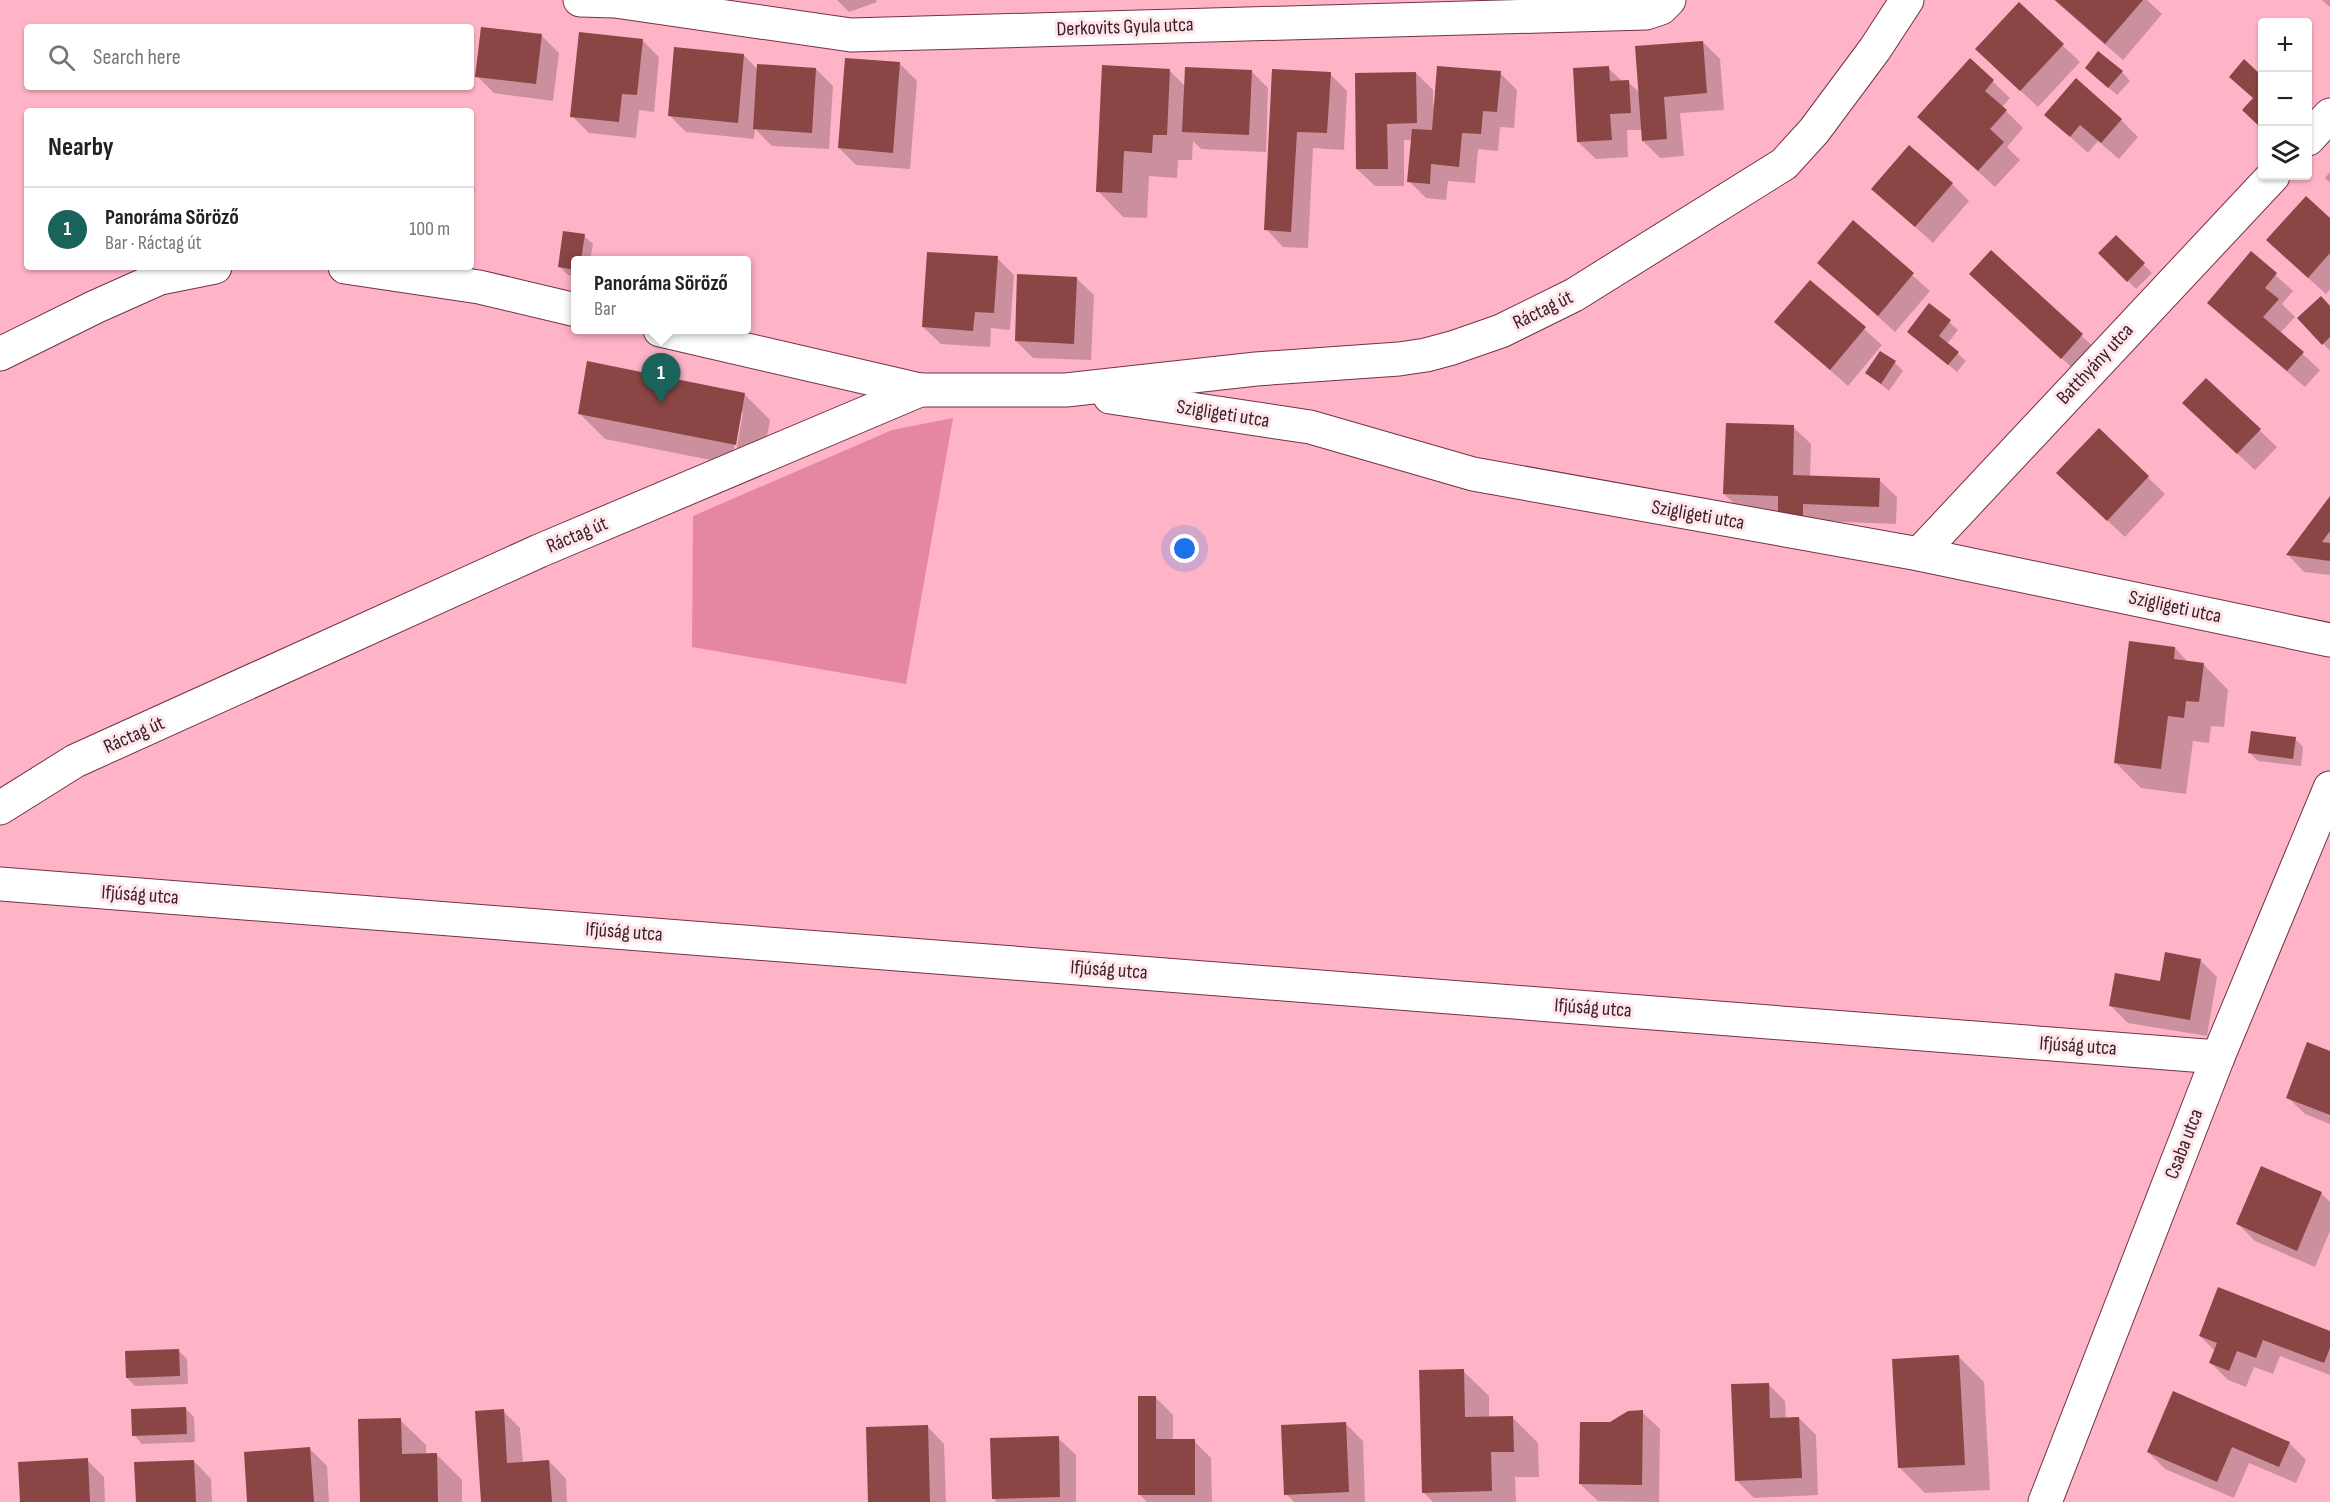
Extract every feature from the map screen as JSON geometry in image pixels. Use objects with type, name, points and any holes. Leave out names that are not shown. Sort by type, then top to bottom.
[{"type":"street","name":"Derkovits Gyula utca","points":[[580,0],[615,1],[851,35],[1646,13],[1661,8],[1669,0]]},
{"type":"street","name":"Ráctag út","points":[[1066,390],[1256,369],[1426,355],[1501,330],[1574,295],[1784,164],[1814,130],[1875,49],[1907,0]]},
{"type":"street","points":[[2312,134],[2330,115]]},
{"type":"street","name":"Batthyány utca","points":[[1919,555],[2269,180]]},
{"type":"street","points":[[0,354],[160,278],[200,270]]},
{"type":"street","points":[[365,270],[479,287],[571,309]]},
{"type":"street","points":[[677,334],[920,390],[1066,390]]},
{"type":"street","name":"Ráctag út","points":[[0,808],[75,761],[528,555],[920,390]]},
{"type":"street","name":"Szigligeti utca","points":[[1066,390],[1310,427],[1473,474],[1919,555],[2330,640]]},
{"type":"street","name":"Csaba utca","points":[[2045,1502],[2218,1057],[2330,788]]},
{"type":"street","name":"Ifjúság utca","points":[[0,884],[2218,1057]]},
{"type":"shaded area","points":[[953,418],[906,684],[692,647],[693,516],[892,430]]},
{"type":"building","points":[[2055,0],[2143,0],[2105,44]]},
{"type":"building","points":[[2019,2],[2064,44],[2020,91],[1975,49]]},
{"type":"building","points":[[481,27],[542,34],[536,84],[475,77]]},
{"type":"building","points":[[579,32],[643,39],[637,95],[622,94],[619,122],[570,117]]},
{"type":"building","points":[[1703,41],[1707,93],[1664,97],[1667,139],[1642,141],[1635,46]]},
{"type":"building","points":[[674,47],[744,54],[738,123],[668,116]]},
{"type":"building","points":[[2098,51],[2123,71],[2108,88],[2085,68]]},
{"type":"building","points":[[845,58],[900,62],[893,153],[838,148]]},
{"type":"building","points":[[1970,58],[1994,80],[1985,91],[2007,110],[1990,129],[2004,142],[1978,171],[1917,117]]},
{"type":"building","points":[[2244,59],[2258,72],[2258,125],[2242,110],[2253,98],[2229,77]]},
{"type":"building","points":[[757,64],[816,68],[812,133],[753,129]]},
{"type":"building","points":[[1102,65],[1170,69],[1167,135],[1153,135],[1152,153],[1124,151],[1122,193],[1096,192]]},
{"type":"building","points":[[1437,66],[1501,71],[1497,112],[1483,111],[1481,134],[1462,133],[1459,167],[1431,164],[1430,184],[1407,182],[1412,129],[1432,130]]},
{"type":"building","points":[[1609,66],[1610,81],[1629,80],[1631,113],[1610,114],[1612,140],[1577,142],[1573,68]]},
{"type":"building","points":[[1185,67],[1252,70],[1249,135],[1182,132]]},
{"type":"building","points":[[1272,69],[1331,72],[1327,133],[1297,132],[1291,232],[1264,230]]},
{"type":"building","points":[[1416,72],[1417,123],[1387,124],[1388,169],[1356,169],[1355,73]]},
{"type":"building","points":[[2076,78],[2122,119],[2101,143],[2080,125],[2070,137],[2044,115]]},
{"type":"building","points":[[1909,145],[1953,183],[1915,227],[1871,189]]},
{"type":"building","points":[[2306,196],[2330,218],[2330,253],[2308,278],[2266,240]]},
{"type":"building","points":[[1853,220],[1914,273],[1878,316],[1817,263]]},
{"type":"building","points":[[563,231],[585,234],[582,256],[571,256],[571,269],[558,267]]},
{"type":"building","points":[[2116,235],[2145,263],[2127,282],[2098,253]]},
{"type":"building","points":[[1991,250],[2083,334],[2061,359],[1969,274]]},
{"type":"building","points":[[2251,251],[2277,273],[2265,288],[2279,299],[2263,317],[2304,352],[2287,371],[2207,303]]},
{"type":"building","points":[[927,252],[998,256],[994,313],[975,312],[973,331],[922,327]]},
{"type":"building","points":[[1017,274],[1077,277],[1074,344],[1015,341]]},
{"type":"building","points":[[1810,280],[1866,327],[1830,370],[1774,322]]},
{"type":"building","points":[[2321,296],[2330,306],[2330,337],[2322,345],[2297,318]]},
{"type":"building","points":[[1929,303],[1951,320],[1939,336],[1959,352],[1948,365],[1907,332]]},
{"type":"building","points":[[1880,351],[1896,361],[1881,384],[1865,373]]},
{"type":"building","points":[[587,361],[745,393],[736,445],[578,414]]},
{"type":"building","points":[[2206,378],[2261,429],[2237,454],[2182,403]]},
{"type":"building","points":[[1726,423],[1794,425],[1793,475],[1880,478],[1879,507],[1803,504],[1803,520],[1778,519],[1778,496],[1723,494]]},
{"type":"building","points":[[2099,428],[2149,476],[2107,521],[2056,473]]},
{"type":"building","points":[[2330,496],[2330,531],[2322,542],[2330,543],[2330,561],[2286,555]]},
{"type":"building","points":[[2129,641],[2175,647],[2174,659],[2204,663],[2199,702],[2186,701],[2184,718],[2168,716],[2161,769],[2114,763]]},
{"type":"building","points":[[2251,731],[2296,737],[2293,759],[2248,753]]},
{"type":"building","points":[[2165,952],[2201,959],[2190,1020],[2109,1006],[2115,973],[2160,981]]},
{"type":"building","points":[[2307,1042],[2330,1051],[2330,1115],[2286,1098]]},
{"type":"building","points":[[2261,1166],[2322,1192],[2297,1251],[2236,1224]]},
{"type":"building","points":[[2218,1287],[2330,1331],[2330,1348],[2324,1363],[2263,1340],[2256,1358],[2237,1351],[2229,1371],[2209,1363],[2217,1343],[2199,1336]]},
{"type":"building","points":[[179,1349],[180,1376],[126,1378],[125,1351]]},
{"type":"building","points":[[1959,1355],[1965,1465],[1898,1468],[1892,1359]]},
{"type":"building","points":[[1464,1369],[1465,1417],[1513,1416],[1514,1452],[1491,1452],[1492,1491],[1422,1493],[1419,1370]]},
{"type":"building","points":[[1769,1383],[1770,1418],[1799,1417],[1802,1478],[1735,1481],[1731,1384]]},
{"type":"building","points":[[2173,1391],[2290,1442],[2279,1467],[2232,1447],[2217,1482],[2147,1452]]},
{"type":"building","points":[[1138,1396],[1156,1396],[1156,1439],[1195,1439],[1195,1495],[1138,1495]]},
{"type":"building","points":[[186,1407],[187,1434],[132,1436],[131,1409]]},
{"type":"building","points":[[504,1409],[507,1463],[549,1460],[552,1502],[481,1502],[475,1411]]},
{"type":"building","points":[[1643,1410],[1642,1485],[1579,1484],[1580,1422],[1610,1422],[1628,1411]]},
{"type":"building","points":[[401,1418],[402,1454],[437,1453],[438,1502],[360,1502],[358,1419]]},
{"type":"building","points":[[1346,1422],[1349,1492],[1284,1495],[1281,1425]]},
{"type":"building","points":[[928,1425],[930,1502],[868,1502],[866,1427]]},
{"type":"building","points":[[1059,1436],[1060,1497],[992,1499],[990,1438]]},
{"type":"building","points":[[310,1447],[314,1502],[247,1502],[244,1452]]},
{"type":"building","points":[[88,1458],[90,1502],[20,1502],[18,1462]]},
{"type":"building","points":[[194,1460],[196,1502],[136,1502],[134,1462]]},
{"type":"place","name":"Panoráma Söröző","points":[[661,403]]}]
